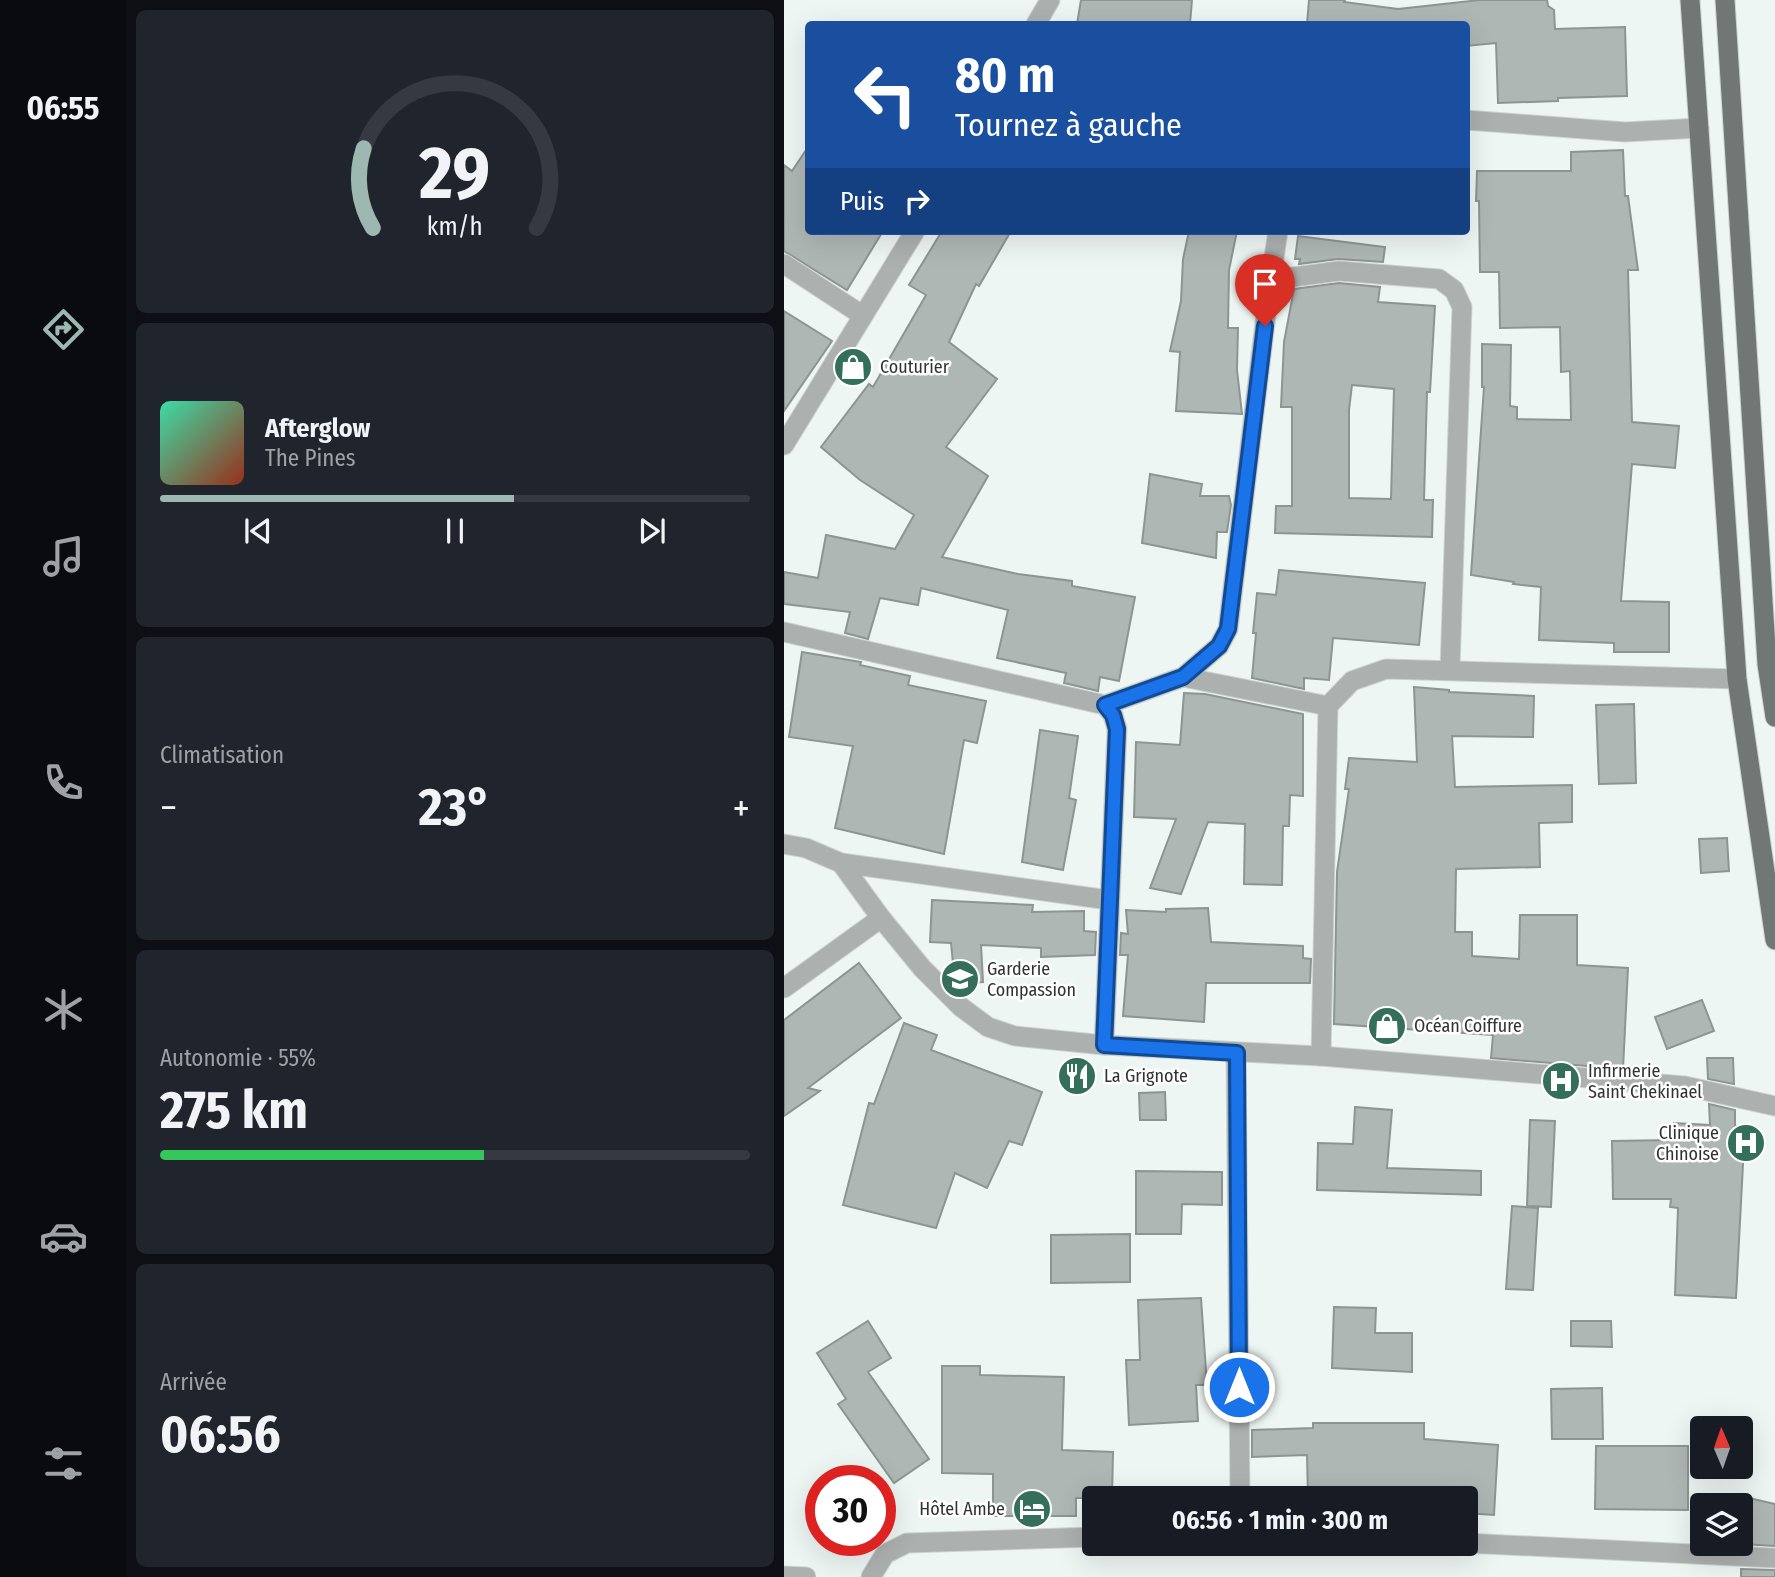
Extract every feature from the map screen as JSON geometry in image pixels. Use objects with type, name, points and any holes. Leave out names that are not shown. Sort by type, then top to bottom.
[{"type":"main road","points":[[1690,0],[1737,678],[1775,940]]},
{"type":"main road","points":[[1725,0],[1768,664],[1775,717]]},
{"type":"street","points":[[1038,21],[1050,0]]},
{"type":"street","points":[[1470,120],[1625,132],[1699,128]]},
{"type":"street","points":[[784,445],[912,235]]},
{"type":"street","points":[[784,632],[1105,705],[1183,677],[1219,646],[1228,629],[1277,235]]},
{"type":"street","points":[[784,264],[862,315]]},
{"type":"street","points":[[1268,298],[1286,278],[1339,271],[1439,279],[1454,290],[1462,307],[1450,669]]},
{"type":"street","points":[[1321,1056],[1328,706],[1352,681],[1386,669],[1737,678]]},
{"type":"street","points":[[1183,677],[1328,706]]},
{"type":"street","points":[[1104,1045],[1117,729],[1113,715],[1105,705]]},
{"type":"street","points":[[784,844],[806,848],[841,863],[1110,900]]},
{"type":"street","points":[[841,863],[922,968],[961,1007],[988,1027],[1015,1036],[1104,1045],[1321,1056],[1685,1086],[1775,1106]]},
{"type":"street","points":[[784,988],[881,918]]},
{"type":"street","points":[[1237,1053],[1240,1486]]},
{"type":"street","points":[[871,1577],[885,1554],[907,1543],[1082,1537]]},
{"type":"street","points":[[1478,1544],[1775,1558]]},
{"type":"street","points":[[784,1576],[806,1577]]},
{"type":"building","points":[[1081,0],[1192,0],[1190,21],[1078,21]]},
{"type":"building","points":[[1309,0],[1345,0],[1344,2],[1398,9],[1480,0],[1547,0],[1548,6],[1554,10],[1555,29],[1625,27],[1627,96],[1498,103],[1496,43],[1470,46],[1470,21],[1307,21]]},
{"type":"building","points":[[1623,150],[1625,196],[1628,196],[1638,270],[1628,270],[1632,422],[1679,426],[1675,468],[1632,464],[1621,601],[1669,602],[1669,652],[1614,652],[1614,643],[1539,640],[1541,587],[1471,575],[1484,387],[1482,344],[1511,345],[1510,406],[1517,407],[1517,419],[1571,420],[1570,371],[1561,372],[1560,327],[1500,328],[1499,272],[1480,272],[1477,171],[1571,171],[1571,152]]},
{"type":"building","points":[[805,152],[805,235],[881,235],[847,290],[784,251],[784,165],[792,171]]},
{"type":"building","points":[[940,235],[1009,235],[979,286],[976,284],[949,342],[997,379],[946,447],[988,476],[942,557],[1018,574],[1072,581],[1072,586],[1135,597],[1119,681],[1100,677],[1098,691],[1064,683],[1066,673],[997,658],[1008,610],[921,588],[918,605],[880,598],[868,639],[845,633],[850,612],[784,604],[784,572],[818,578],[826,535],[895,549],[914,515],[860,480],[821,447],[869,384],[873,387],[926,295],[909,285]]},
{"type":"building","points":[[1188,235],[1236,235],[1229,270],[1228,328],[1238,328],[1237,370],[1242,414],[1176,411],[1180,352],[1170,351],[1181,301],[1183,259]]},
{"type":"building","points":[[1298,236],[1385,247],[1383,262],[1338,259],[1299,264],[1300,259],[1295,259]]},
{"type":"building","points":[[1339,283],[1380,287],[1378,302],[1435,306],[1430,392],[1427,392],[1424,500],[1433,500],[1432,537],[1275,533],[1276,506],[1292,506],[1292,407],[1281,407],[1284,342],[1294,289]],"holes":[[[1352,385],[1394,389],[1391,499],[1349,498],[1349,410]]]},
{"type":"building","points":[[784,311],[832,341],[784,411]]},
{"type":"building","points":[[1150,474],[1202,484],[1200,496],[1229,496],[1231,505],[1227,532],[1217,532],[1216,558],[1142,543]]},
{"type":"building","points":[[1279,570],[1425,583],[1419,645],[1333,638],[1329,680],[1304,678],[1304,689],[1252,678],[1257,593],[1276,595]]},
{"type":"building","points":[[802,652],[861,662],[860,665],[910,676],[908,685],[986,701],[977,743],[964,740],[944,854],[835,828],[853,746],[789,737]]},
{"type":"building","points":[[1414,687],[1449,692],[1534,696],[1533,737],[1452,736],[1455,787],[1572,785],[1572,822],[1539,823],[1540,867],[1456,869],[1455,932],[1472,932],[1472,956],[1519,959],[1520,915],[1577,915],[1577,965],[1628,968],[1623,1069],[1491,1058],[1493,1035],[1334,1024],[1337,872],[1349,789],[1345,789],[1349,758],[1417,762]]},
{"type":"building","points":[[1184,693],[1205,694],[1303,714],[1303,796],[1290,795],[1289,826],[1283,826],[1282,885],[1244,884],[1245,824],[1208,822],[1181,894],[1150,888],[1176,819],[1134,817],[1136,742],[1180,745]]},
{"type":"building","points":[[1634,704],[1636,783],[1599,784],[1596,705]]},
{"type":"building","points":[[1040,730],[1078,736],[1069,798],[1076,800],[1063,870],[1022,862]]},
{"type":"building","points":[[1727,838],[1729,871],[1701,873],[1699,839]]},
{"type":"building","points":[[932,900],[1033,905],[1032,912],[1084,911],[1084,931],[1096,932],[1095,955],[1041,957],[1041,948],[981,945],[983,982],[955,984],[951,943],[930,942]]},
{"type":"building","points":[[1208,908],[1211,942],[1303,946],[1303,958],[1311,959],[1310,983],[1206,983],[1204,1022],[1123,1016],[1128,955],[1120,955],[1121,933],[1128,934],[1126,910],[1166,912],[1166,909]]},
{"type":"building","points":[[859,963],[901,1018],[808,1088],[820,1091],[784,1116],[784,1020]]},
{"type":"building","points":[[1702,1000],[1714,1031],[1667,1049],[1655,1017]]},
{"type":"building","points":[[904,1023],[937,1035],[931,1050],[1042,1092],[1022,1145],[1009,1141],[987,1188],[955,1173],[936,1228],[843,1205],[869,1103],[874,1104]]},
{"type":"building","points":[[1707,1058],[1733,1058],[1734,1084],[1708,1079]]},
{"type":"building","points":[[1165,1092],[1166,1120],[1140,1120],[1139,1093]]},
{"type":"building","points":[[1709,1104],[1735,1110],[1735,1126],[1745,1126],[1736,1298],[1675,1295],[1678,1208],[1670,1207],[1671,1199],[1613,1199],[1612,1141],[1674,1140],[1674,1123],[1710,1125]]},
{"type":"building","points":[[1355,1107],[1392,1110],[1387,1168],[1481,1171],[1481,1195],[1317,1190],[1318,1143],[1353,1144]]},
{"type":"building","points":[[1530,1120],[1555,1121],[1551,1207],[1527,1206]]},
{"type":"building","points":[[1136,1171],[1222,1172],[1222,1205],[1182,1204],[1181,1234],[1136,1234]]},
{"type":"building","points":[[1512,1206],[1538,1208],[1533,1290],[1506,1289]]},
{"type":"building","points":[[1130,1234],[1130,1282],[1051,1283],[1051,1235]]},
{"type":"building","points":[[1201,1298],[1207,1385],[1196,1385],[1198,1421],[1129,1425],[1126,1360],[1140,1360],[1138,1300]]},
{"type":"building","points":[[1334,1307],[1376,1308],[1375,1333],[1412,1333],[1412,1372],[1332,1368]]},
{"type":"building","points":[[868,1321],[891,1358],[868,1372],[929,1459],[896,1482],[896,1465],[881,1465],[838,1404],[846,1399],[817,1353]]},
{"type":"building","points":[[1571,1321],[1611,1321],[1612,1347],[1571,1346]]},
{"type":"building","points":[[942,1366],[980,1366],[980,1375],[1064,1377],[1062,1450],[1113,1452],[1112,1486],[1082,1486],[1082,1498],[1076,1498],[1076,1516],[993,1516],[993,1474],[942,1473]]},
{"type":"building","points":[[1602,1388],[1603,1439],[1552,1439],[1551,1389]]},
{"type":"building","points":[[1313,1423],[1424,1423],[1424,1439],[1498,1445],[1494,1515],[1478,1514],[1478,1486],[1308,1486],[1307,1455],[1252,1457],[1252,1430],[1313,1428]]},
{"type":"building","points":[[1596,1446],[1688,1446],[1688,1510],[1595,1509]]},
{"type":"building","points":[[1753,1499],[1775,1504],[1775,1546],[1753,1545]]},
{"type":"building","points":[[1741,1569],[1775,1570],[1775,1577],[1741,1577]]},
{"type":"place","name":"Couturier","points":[[853,367]]},
{"type":"place","name":"Garderie Compassion","points":[[960,979]]},
{"type":"place","name":"Océan Coiffure","points":[[1387,1026]]},
{"type":"place","name":"La Grignote","points":[[1077,1076]]},
{"type":"place","name":"Infirmerie Saint Chekinael","points":[[1561,1081]]},
{"type":"place","name":"Clinique Chinoise","points":[[1746,1143]]},
{"type":"place","name":"Hôtel Ambe","points":[[1032,1509]]},
{"type":"route","points":[[1239,1387],[1237,1053],[1104,1045],[1117,729],[1113,715],[1105,705],[1183,677],[1219,646],[1228,629],[1265,326]]}]
